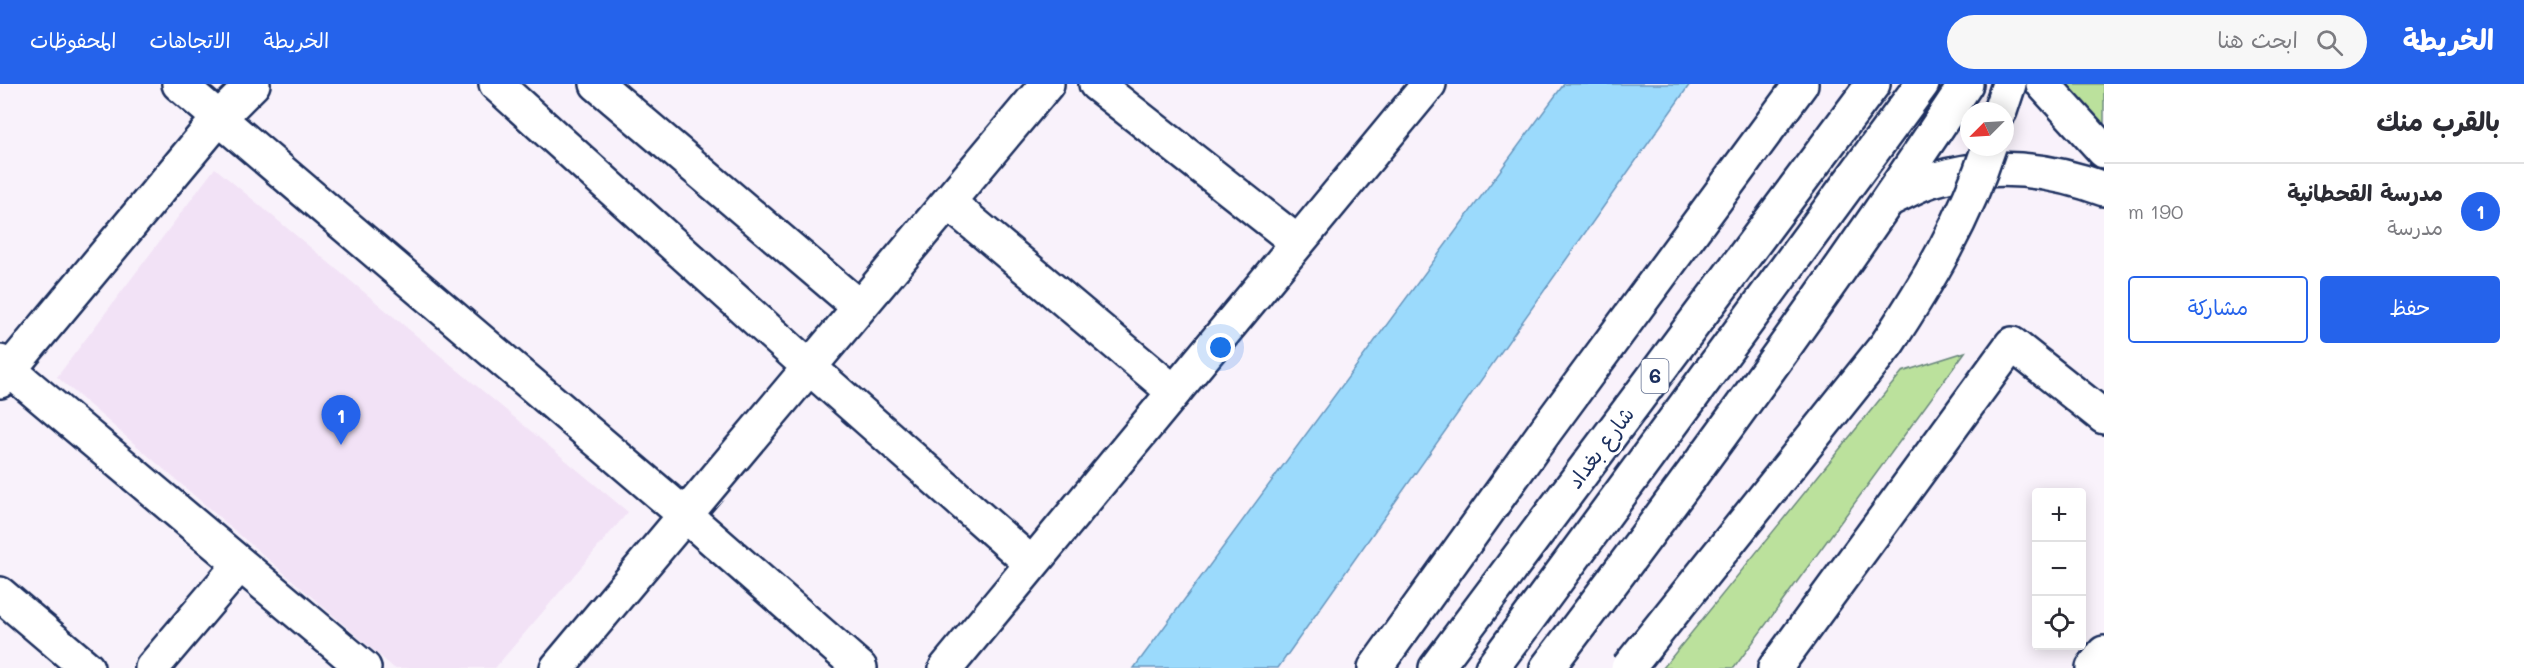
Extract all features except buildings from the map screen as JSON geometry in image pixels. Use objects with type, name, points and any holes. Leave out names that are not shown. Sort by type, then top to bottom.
[{"type":"main road","points":[[179,84],[685,515],[860,668]]},
{"type":"main road","points":[[253,84],[219,118],[3,371],[240,564],[363,668]]},
{"type":"main road","points":[[496,84],[809,367],[1032,564]]},
{"type":"main road","points":[[597,84],[859,307]]},
{"type":"main road","points":[[1096,84],[1297,242]]},
{"type":"main road","points":[[946,668],[1429,84]]},
{"type":"main road","points":[[1375,668],[1546,429],[1801,84]]},
{"type":"main road","name":"شارع بغداد","points":[[1436,668],[1873,84]]},
{"type":"main road","name":"شارع بغداد","points":[[1492,668],[1923,84]]},
{"type":"main road","points":[[1547,668],[1699,467],[1890,199],[1966,84]]},
{"type":"main road","points":[[2003,102],[2009,84]]},
{"type":"main road","points":[[2043,84],[2104,151]]},
{"type":"main road","points":[[571,663],[685,515],[948,202],[1041,86]]},
{"type":"main road","points":[[1628,668],[1887,344],[1920,294],[1954,233],[1986,156]]},
{"type":"main road","points":[[1890,199],[1930,180],[1994,169],[2059,174],[2104,189]]},
{"type":"main road","points":[[948,202],[1174,392]]},
{"type":"main road","points":[[1774,668],[2012,344],[2104,417]]},
{"type":"main road","points":[[152,668],[240,564]]},
{"type":"main road","points":[[0,594],[87,668]]},
{"type":"main road","points":[[2093,668],[2104,654]]},
{"type":"shaded area","points":[[215,168],[628,512],[495,668],[394,668],[57,377]]},
{"type":"green space","points":[[2061,84],[2104,84],[2104,131]]},
{"type":"green space","points":[[1965,352],[1734,668],[1663,668],[1902,372]]},
{"type":"water","points":[[1564,84],[1690,84],[1278,668],[1134,668]]},
{"type":"place","name":"مدرسة القحطانية","points":[[341,445]]}]
